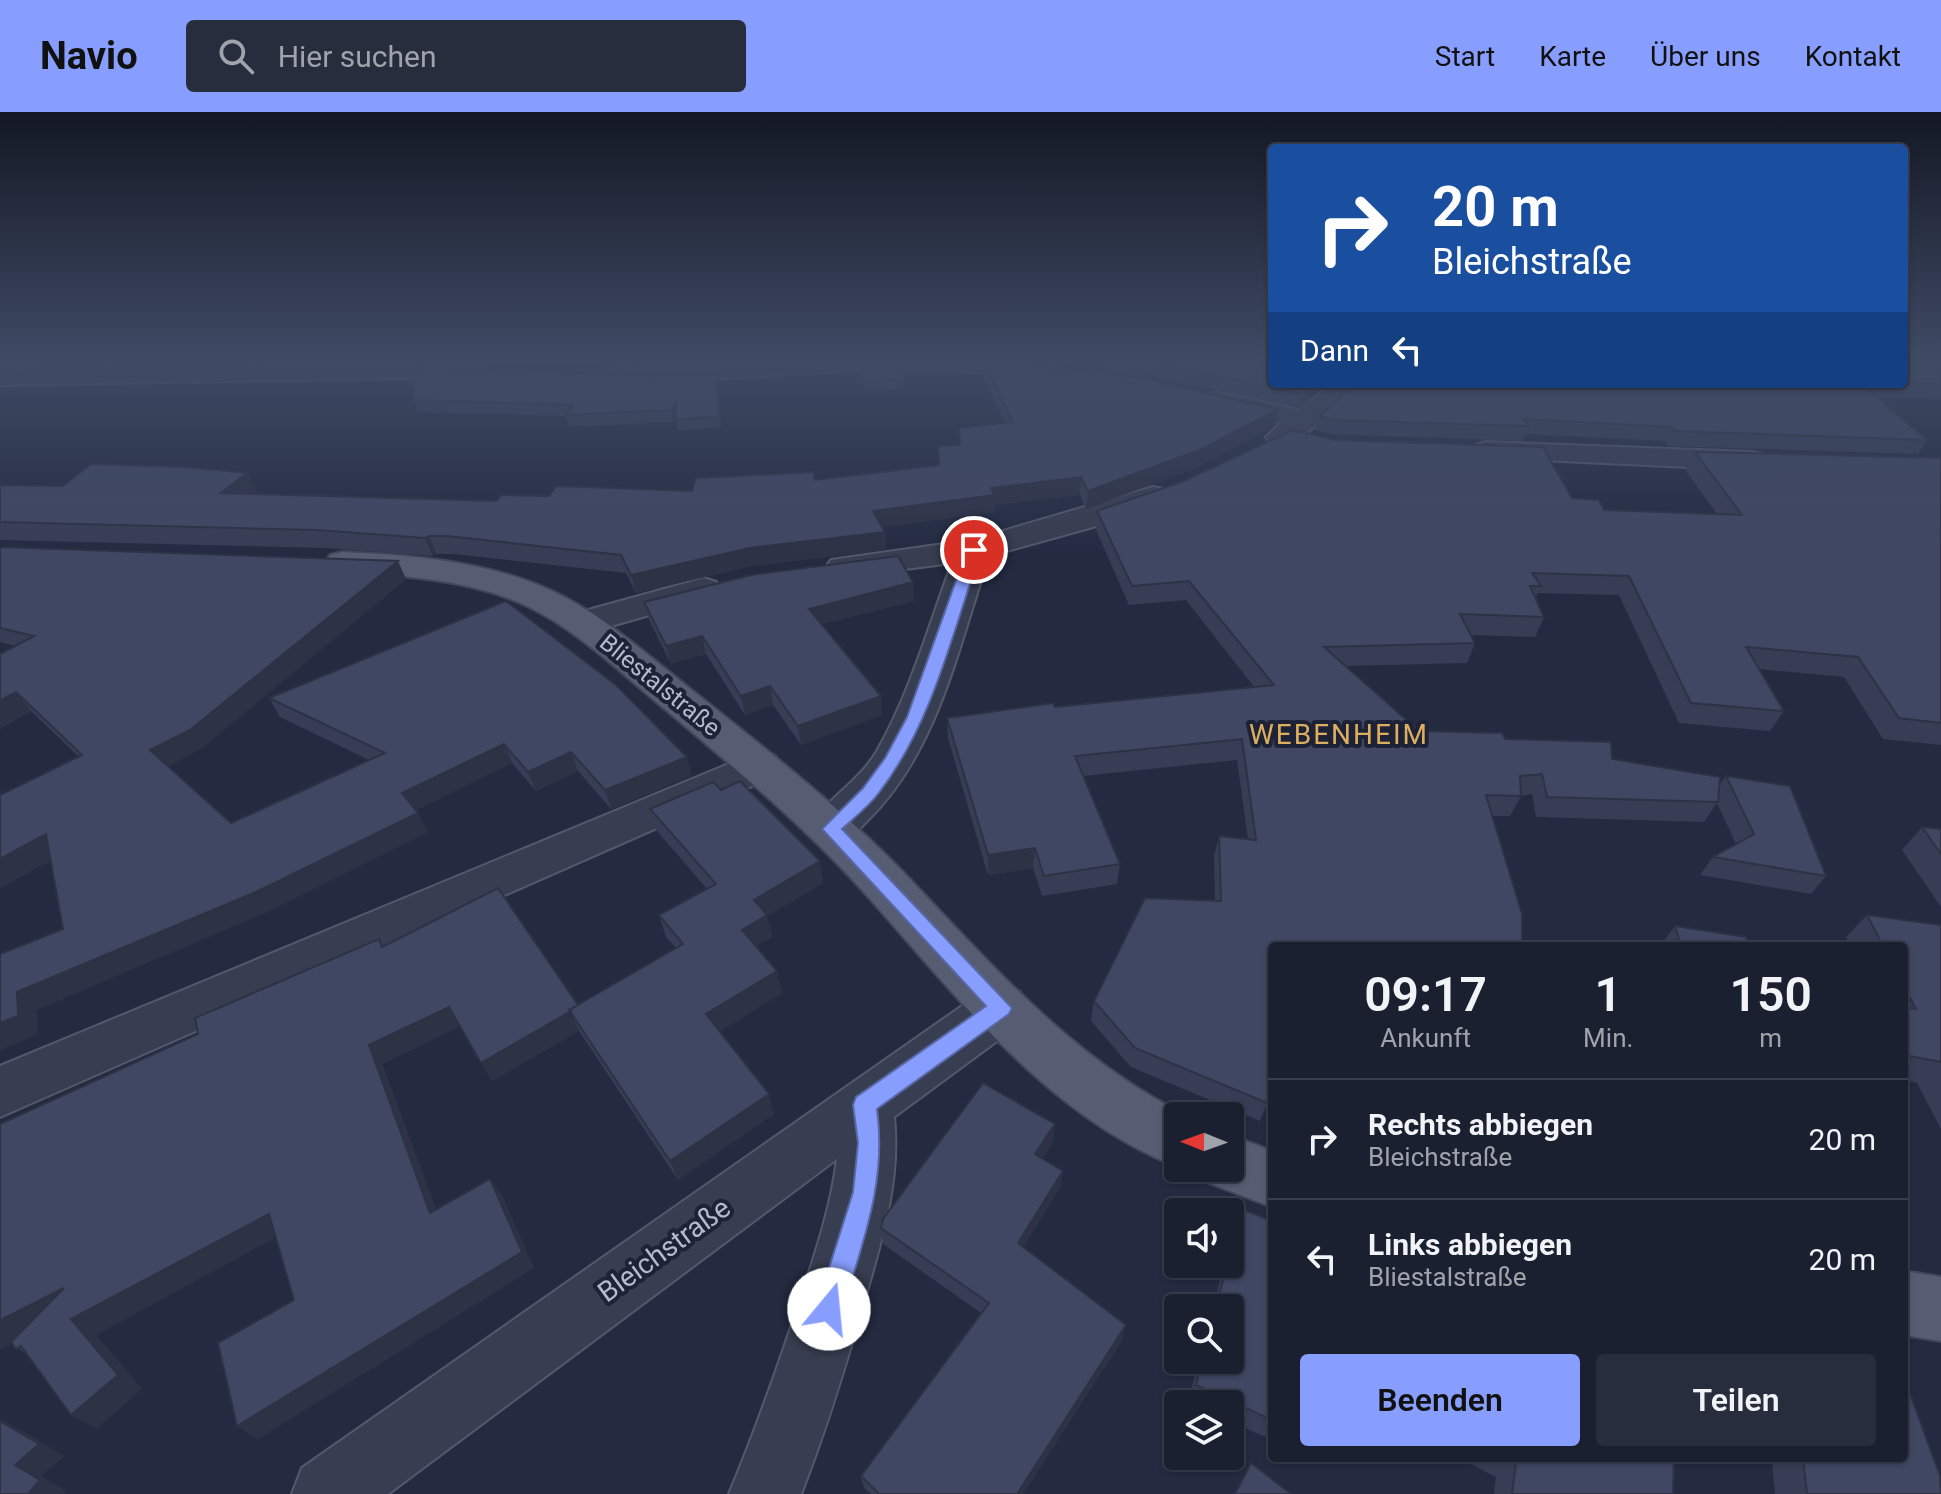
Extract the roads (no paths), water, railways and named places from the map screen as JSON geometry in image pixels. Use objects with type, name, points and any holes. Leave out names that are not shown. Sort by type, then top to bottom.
[{"type":"main road","name":"Bliestalstraße","points":[[305,560],[381,563],[472,577],[516,589],[583,623],[760,766],[831,829],[1001,1008],[1073,1075],[1164,1134]]},
{"type":"main road","points":[[1244,1168],[1268,1177]]},
{"type":"main road","points":[[1908,1304],[1941,1309]]},
{"type":"street","points":[[1275,423],[1302,433]]},
{"type":"street","points":[[1251,453],[1302,433],[1311,423]]},
{"type":"street","points":[[1458,450],[1784,462]]},
{"type":"street","points":[[807,571],[974,550],[1082,520],[1181,486]]},
{"type":"street","points":[[831,829],[870,792],[893,760],[915,717],[974,550]]},
{"type":"street","points":[[583,623],[730,584]]},
{"type":"street","points":[[0,1092],[760,766]]},
{"type":"street","name":"Bleichstraße","points":[[328,1494],[1001,1008]]},
{"type":"street","points":[[765,1494],[794,1426],[865,1192],[870,1143],[864,1105]]},
{"type":"district","name":"WEBENHEIM","points":[[1339,734]]}]
